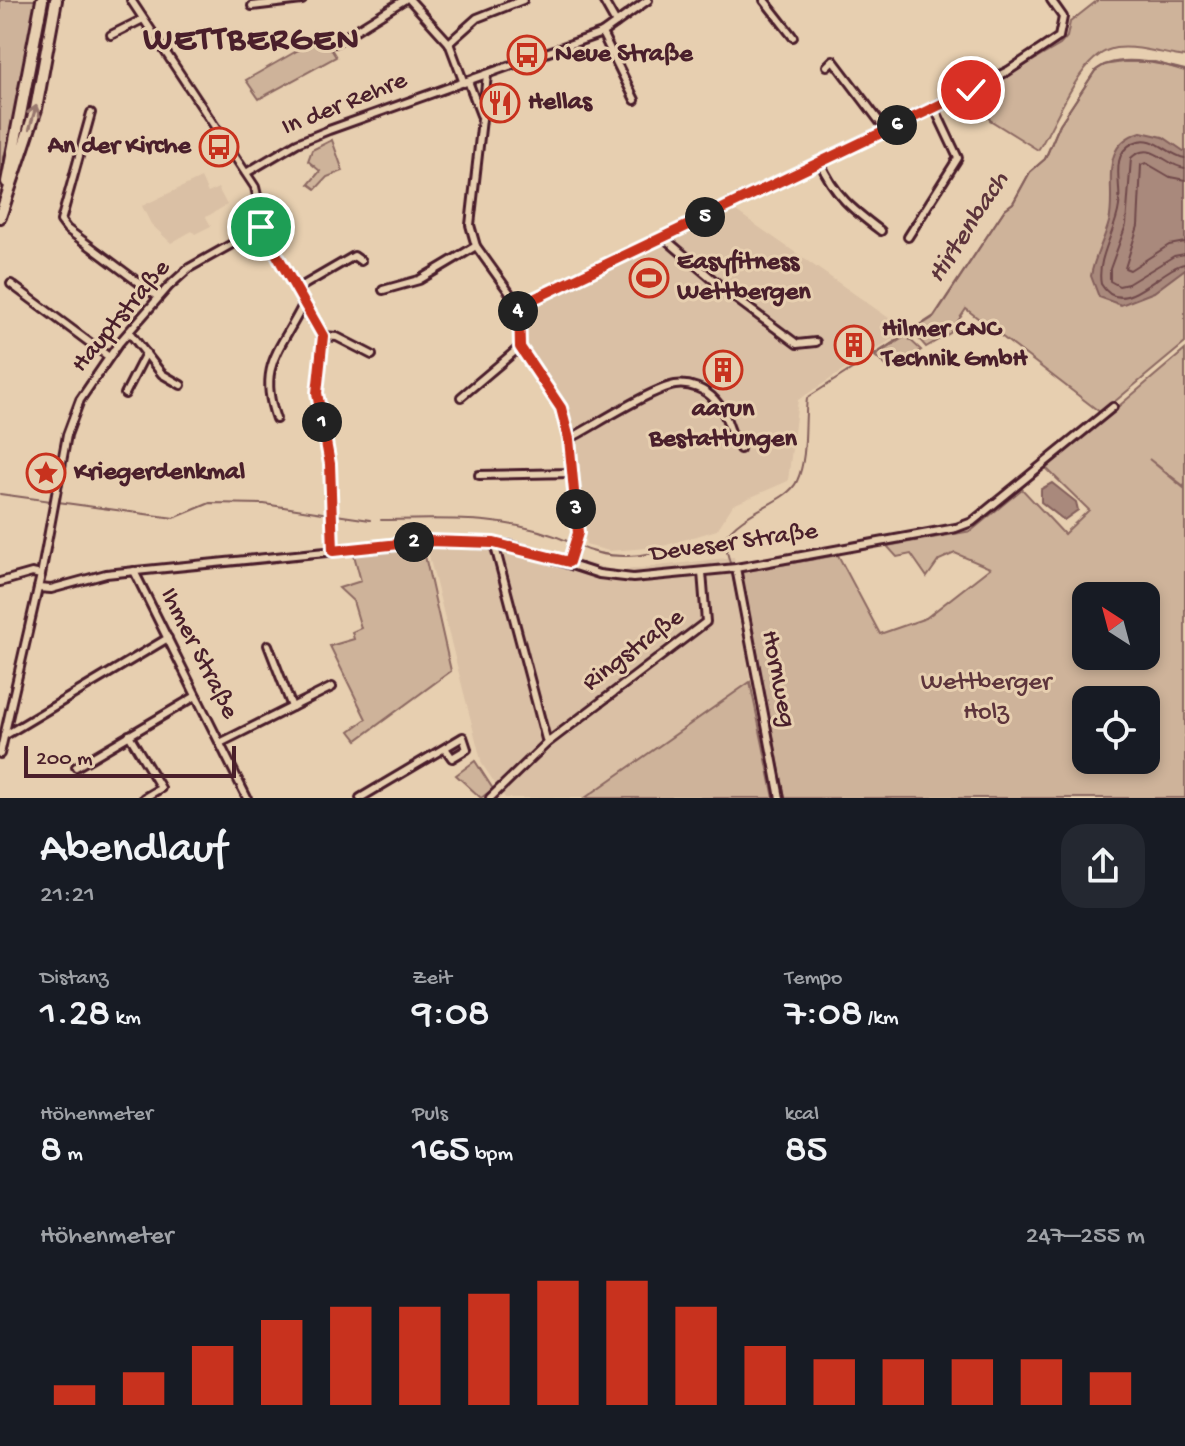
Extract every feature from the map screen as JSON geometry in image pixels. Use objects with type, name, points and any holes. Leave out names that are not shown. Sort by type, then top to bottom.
[{"type":"main road","points":[[0,216],[42,0]]},
{"type":"main road","points":[[0,216],[36,109],[56,0]]},
{"type":"street","points":[[143,0],[133,2],[246,173],[261,205],[261,227],[323,336],[317,393],[329,450],[333,551]]},
{"type":"street","points":[[252,6],[302,0]]},
{"type":"street","points":[[335,43],[404,0]]},
{"type":"street","points":[[410,0],[449,43],[482,116]]},
{"type":"street","points":[[449,43],[477,18],[523,0]]},
{"type":"street","points":[[603,0],[616,23]]},
{"type":"street","name":"In der Rehre","points":[[246,173],[308,138],[602,33],[648,0]]},
{"type":"street","points":[[764,0],[793,37]]},
{"type":"street","points":[[519,306],[1008,71],[1059,37],[1063,17],[1051,0]]},
{"type":"street","points":[[111,35],[143,19]]},
{"type":"street","points":[[602,33],[635,100]]},
{"type":"street","points":[[827,66],[833,60],[886,130]]},
{"type":"street","points":[[487,75],[470,225],[476,246],[519,306],[520,347],[561,408],[569,439],[577,542],[569,562]]},
{"type":"street","points":[[908,237],[958,158],[934,107]]},
{"type":"street","points":[[91,113],[61,221],[67,229],[158,297]]},
{"type":"street","points":[[820,162],[842,201],[881,231]]},
{"type":"street","name":"Hauptstraße","points":[[0,754],[41,575],[67,435],[80,400],[109,357],[158,297],[189,268],[261,227]]},
{"type":"street","points":[[663,237],[731,295],[797,344],[816,342]]},
{"type":"street","points":[[383,290],[419,280],[476,246]]},
{"type":"street","points":[[297,289],[354,256],[361,261]]},
{"type":"street","points":[[11,284],[109,357]]},
{"type":"street","points":[[276,419],[269,399],[269,369],[304,303]]},
{"type":"street","points":[[129,332],[162,374],[181,385]]},
{"type":"street","points":[[323,336],[337,337],[372,355]]},
{"type":"street","points":[[461,397],[520,347]]},
{"type":"street","points":[[125,394],[146,353]]},
{"type":"street","points":[[569,439],[664,389],[687,386],[697,387],[715,399],[726,417],[731,437],[740,449]]},
{"type":"street","name":"Deveser Straße","points":[[38,588],[51,589],[106,574],[428,541],[494,543],[569,562],[599,574],[633,578],[736,568],[956,528],[972,522],[1113,407]]},
{"type":"street","points":[[479,475],[572,473]]},
{"type":"street","points":[[494,543],[547,743]]},
{"type":"street","name":"Hornweg","points":[[736,568],[780,798]]},
{"type":"street","name":"Ihmer Straße","points":[[134,571],[247,798]]},
{"type":"street","name":"Ringstraße","points":[[490,798],[547,743],[706,622],[702,572]]},
{"type":"street","points":[[0,582],[32,573],[41,575]]},
{"type":"street","points":[[4,736],[168,638]]},
{"type":"street","points":[[268,645],[292,707]]},
{"type":"street","points":[[220,743],[332,687]]},
{"type":"street","points":[[76,767],[196,696]]},
{"type":"street","points":[[129,735],[161,788],[144,798]]},
{"type":"street","points":[[360,798],[445,748]]},
{"type":"shaded area","points":[[201,178],[208,193],[218,188],[227,205],[206,217],[211,226],[195,234],[192,231],[171,243],[151,224],[142,206]]},
{"type":"shaded area","points":[[736,211],[906,330],[798,400],[788,481],[733,505],[717,530],[660,547],[609,551],[586,545],[572,432],[562,401],[521,336],[523,316],[547,299]]},
{"type":"shaded area","points":[[424,536],[502,539],[616,571],[734,557],[750,682],[585,798],[505,798],[482,764]]},
{"type":"green space","points":[[0,0],[36,0],[28,58],[0,174]]},
{"type":"green space","points":[[1098,0],[1185,0],[1185,57],[1133,48],[1116,48],[1103,53],[1080,75],[1038,150],[990,120],[976,94],[1060,45],[1067,37],[1070,22]]},
{"type":"green space","points":[[323,36],[336,57],[259,99],[246,80]]},
{"type":"green space","points":[[1155,62],[1185,71],[1185,343],[1101,413],[966,309],[950,333],[926,347],[912,331],[934,317],[1005,209],[1013,203],[1030,172],[1045,159],[1060,124],[1095,71],[1104,65]]},
{"type":"green space","points":[[332,140],[343,171],[327,177],[316,189],[309,184],[320,171],[308,161],[312,150]]},
{"type":"green space","points":[[906,336],[921,350],[891,370],[875,356]]},
{"type":"green space","name":"Wettberger Holz","points":[[1185,350],[1185,487],[1149,459],[1185,489],[1185,798],[785,798],[741,572],[838,555],[880,634],[926,618],[990,568],[955,553],[939,560],[927,577],[911,554],[897,557],[887,546],[971,531],[1022,489],[1064,534],[1089,510],[1046,468]]},
{"type":"green space","points":[[423,547],[451,671],[357,740],[350,731],[366,719],[330,646],[354,639],[352,632],[361,628],[353,601],[339,588],[361,581],[354,555]]},
{"type":"green space","points":[[750,682],[774,798],[585,798]]},
{"type":"green space","points":[[475,761],[493,789],[481,798],[456,775]]},
{"type":"water","points":[[1141,132],[1163,137],[1185,152],[1185,269],[1154,292],[1121,305],[1099,297],[1091,276],[1109,222],[1113,157],[1127,138]]},
{"type":"water","points":[[1052,483],[1076,502],[1078,510],[1064,520],[1041,502],[1041,489]]},
{"type":"waterway","name":"Hirtenbach","points":[[578,546],[596,553],[632,556],[724,539],[742,521],[792,489],[800,472],[804,451],[807,398],[934,316],[1005,209],[1013,203],[1030,172],[1045,159],[1060,124],[1095,71],[1104,65],[1126,61],[1185,70]]},
{"type":"waterway","name":"Hirtenbach","points":[[0,494],[174,518],[210,503],[264,504],[329,514]]},
{"type":"waterway","name":"Hirtenbach","points":[[336,515],[370,520]]},
{"type":"waterway","name":"Hirtenbach","points":[[381,520],[454,519],[502,523],[526,527],[572,543]]},
{"type":"waterway","points":[[724,541],[730,563]]},
{"type":"waterway","points":[[732,572],[758,704]]},
{"type":"waterway","points":[[759,709],[767,757]]},
{"type":"place","name":"Neue Straße","points":[[527,55]]},
{"type":"place","name":"Hellas","points":[[500,103]]},
{"type":"place","name":"An der Kirche","points":[[219,147]]},
{"type":"place","name":"Easyfitness Wettbergen","points":[[649,278]]},
{"type":"place","name":"Hilmer CNC Technik GmbH","points":[[854,345]]},
{"type":"place","name":"aarun Bestattungen","points":[[723,370]]},
{"type":"place","name":"Kriegerdenkmal","points":[[46,473]]},
{"type":"district","name":"WETTBERGEN","points":[[252,42]]},
{"type":"route","points":[[261,227],[323,336],[317,393],[329,450],[333,551],[428,541],[494,543],[569,562],[578,533],[569,439],[561,408],[520,347],[519,306],[971,90]]}]
